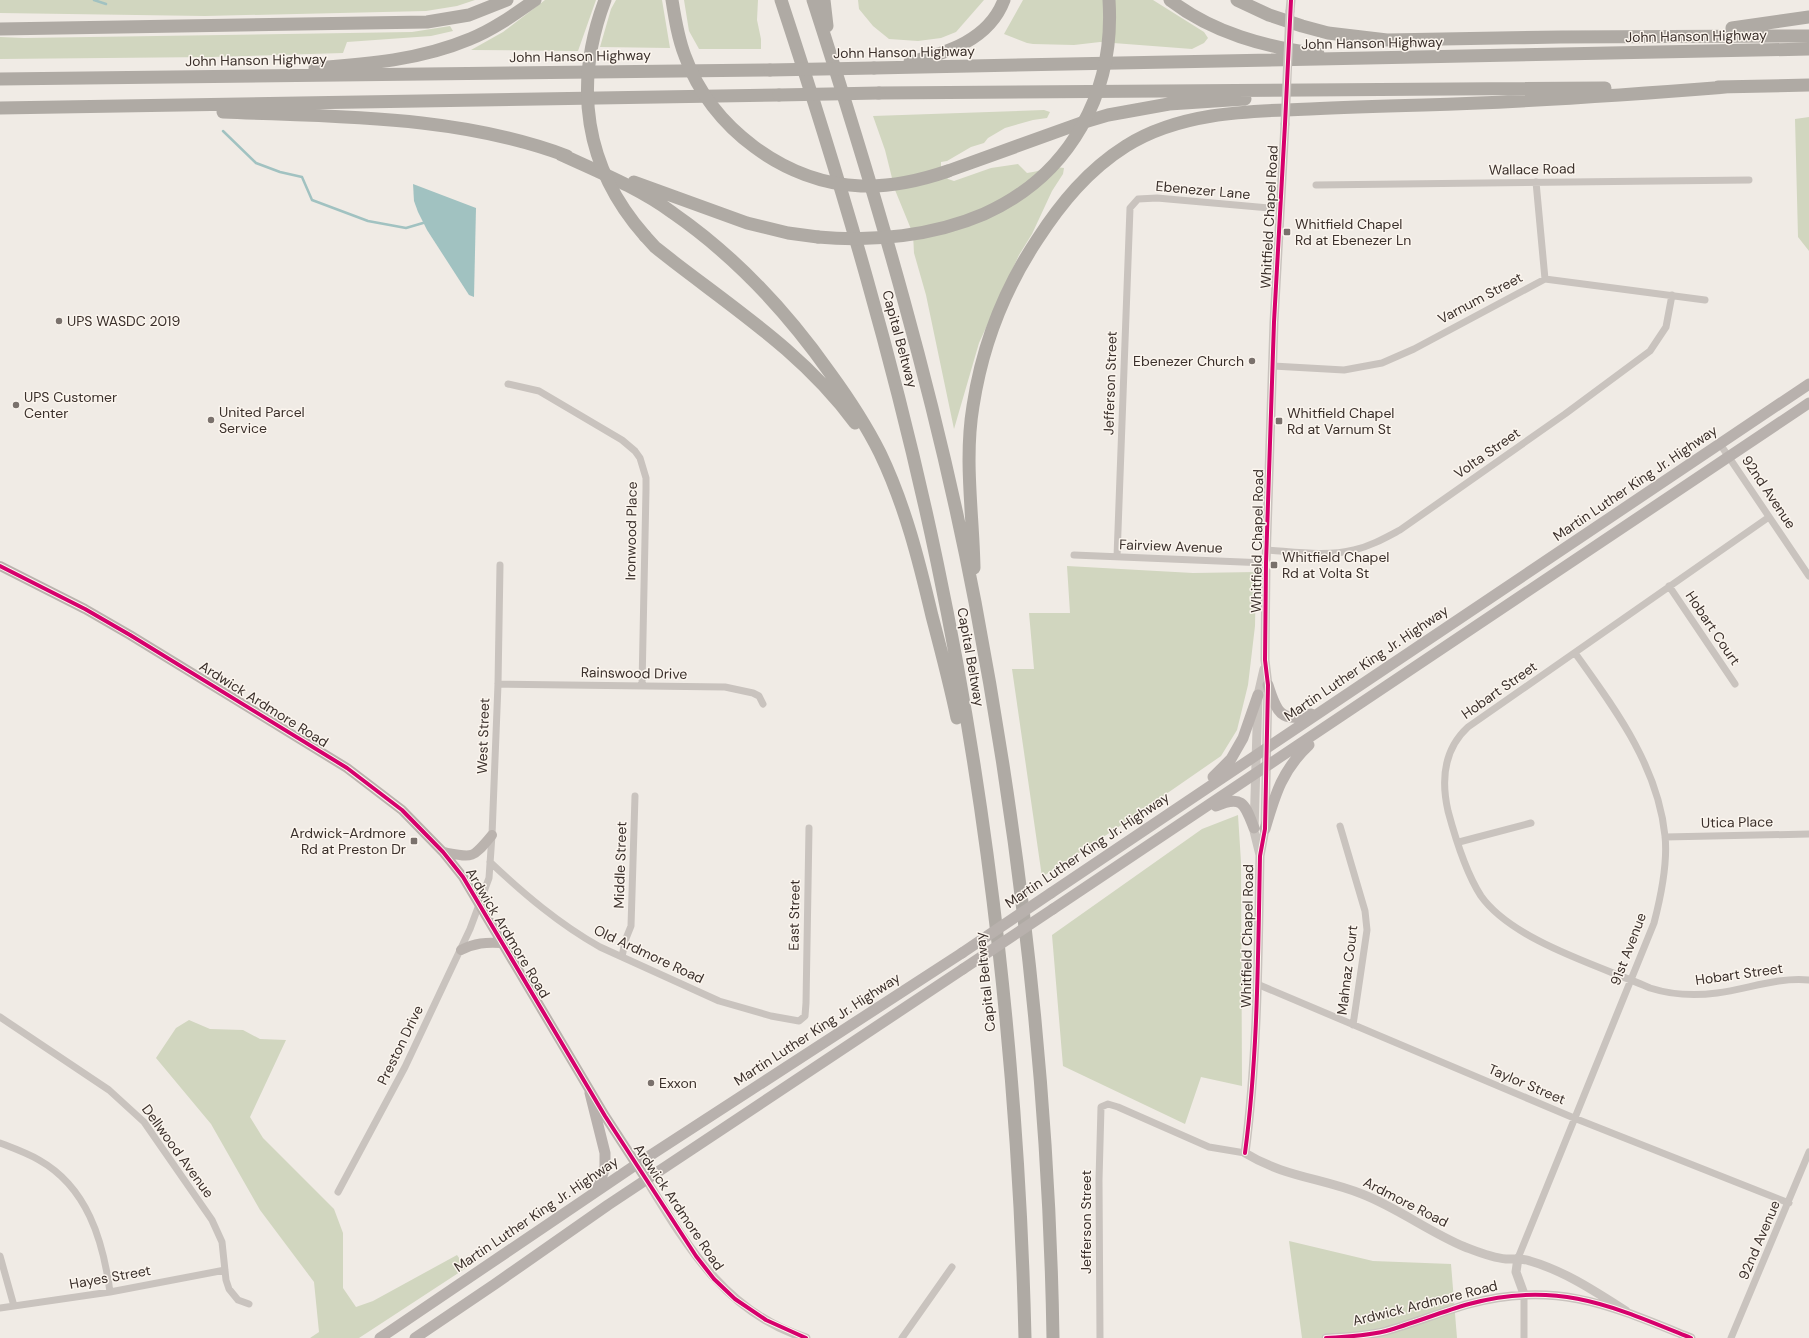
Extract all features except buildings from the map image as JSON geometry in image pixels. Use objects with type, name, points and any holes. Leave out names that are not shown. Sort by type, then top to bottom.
[{"type":"highway","points":[[0,29],[427,22],[469,15],[507,0]]},
{"type":"highway","points":[[176,77],[369,64],[399,60],[450,47],[471,39],[497,25],[535,0]]},
{"type":"highway","points":[[605,0],[598,19],[588,62],[587,104],[589,124],[600,163],[620,204],[655,247],[777,341],[802,362],[821,382],[841,404],[860,431],[903,509]]},
{"type":"highway","points":[[672,0],[678,32],[685,57],[708,101],[726,122],[750,143],[774,159],[802,173],[832,182],[861,186],[910,183],[1108,114],[1135,109],[1169,104],[1386,90]]},
{"type":"highway","name":"Capital Beltway","points":[[781,0],[829,147],[864,266],[896,383],[937,564],[971,752],[993,908],[1010,1084],[1021,1239],[1025,1338]]},
{"type":"highway","name":"Capital Beltway","points":[[813,0],[872,188],[908,317],[946,469],[974,600],[1011,822],[1032,987],[1045,1137],[1054,1338]]},
{"type":"highway","points":[[824,0],[833,63]]},
{"type":"highway","points":[[874,68],[930,57],[969,42],[981,33],[995,16],[1004,0]]},
{"type":"highway","points":[[91,106],[360,118],[412,122],[490,135],[560,154],[747,223],[782,232],[840,239],[905,236],[943,227],[985,214],[1007,202],[1045,174],[1063,154],[1078,134],[1098,94],[1109,44],[1109,0]]},
{"type":"highway","points":[[1170,0],[1210,24],[1251,41],[1276,48],[1327,55],[1440,58]]},
{"type":"highway","points":[[1238,0],[1269,15],[1328,33],[1358,38],[1387,40],[1560,37],[1809,36]]},
{"type":"highway","points":[[1560,37],[1715,30],[1809,17]]},
{"type":"highway","name":"John Hanson Highway","points":[[0,80],[770,70],[1440,58],[1809,49]]},
{"type":"highway","points":[[0,108],[879,93],[1386,90],[1809,85]]},
{"type":"highway","points":[[974,600],[974,554],[969,490],[969,439],[977,382],[991,330],[1014,277],[1046,226],[1082,181],[1102,163],[1126,145],[1172,125],[1200,118],[1274,110],[1507,102],[1727,87]]},
{"type":"highway","points":[[560,154],[640,192],[672,212],[712,242],[770,298],[798,330],[847,397],[880,454],[903,509],[926,592],[982,829]]},
{"type":"main road","name":"Martin Luther King Jr. Highway","points":[[380,1338],[637,1164],[962,953],[1809,384]]},
{"type":"main road","points":[[415,1338],[646,1179],[1267,767],[1809,403]]},
{"type":"main road","name":"Ardwick Ardmore Road","points":[[0,566],[85,609],[130,635],[347,768],[402,810],[443,852],[463,877],[590,1093],[646,1179]]},
{"type":"main road","points":[[1268,685],[1275,707],[1286,717],[1302,718],[1320,712]]},
{"type":"main road","points":[[1186,802],[1231,759],[1246,732],[1258,696]]},
{"type":"main road","points":[[1260,828],[1289,767],[1298,755],[1337,720]]},
{"type":"main road","points":[[1193,816],[1224,802],[1237,802],[1247,808],[1260,828]]},
{"type":"main road","points":[[443,852],[465,856],[476,854],[492,835]]},
{"type":"main road","points":[[461,950],[473,944],[486,942],[501,943]]},
{"type":"main road","points":[[590,1093],[605,1153],[605,1167],[597,1191]]},
{"type":"street","name":"Whitfield Chapel Road","points":[[1260,828],[1267,767],[1268,685],[1265,660],[1266,563],[1273,366],[1290,0]]},
{"type":"street","name":"Wallace Road","points":[[1316,185],[1749,180]]},
{"type":"street","points":[[1536,182],[1545,279]]},
{"type":"street","name":"Ebenezer Lane","points":[[1129,210],[1131,205],[1138,199],[1150,198],[1280,210]]},
{"type":"street","name":"Jefferson Street","points":[[1117,557],[1129,210]]},
{"type":"street","name":"Varnum Street","points":[[1273,366],[1344,370],[1382,363],[1414,349],[1545,279],[1705,300]]},
{"type":"street","name":"Volta Street","points":[[1267,550],[1343,552],[1364,547],[1400,530],[1650,352],[1666,327],[1672,296]]},
{"type":"street","name":"Ironwood Place","points":[[508,384],[539,391],[622,440],[635,451],[640,458],[646,478],[642,686]]},
{"type":"street","name":"92nd Avenue","points":[[1720,444],[1809,576]]},
{"type":"street","name":"Hobart Street","points":[[1769,517],[1477,720],[1463,732],[1452,746],[1445,770],[1445,790],[1450,818],[1475,886],[1489,905],[1507,921],[1528,935],[1546,944],[1659,991],[1699,995],[1718,993],[1774,981],[1809,980]]},
{"type":"street","name":"Fairview Avenue","points":[[1074,555],[1266,563]]},
{"type":"street","name":"West Street","points":[[479,906],[489,878],[492,835],[498,684],[500,565]]},
{"type":"street","name":"Hobart Court","points":[[1669,586],[1735,684]]},
{"type":"street","name":"91st Avenue","points":[[1518,1258],[1654,923],[1659,905],[1663,876],[1665,837],[1658,798],[1641,754],[1625,726],[1575,653]]},
{"type":"street","name":"Whitfield Chapel Road","points":[[1245,1153],[1254,1059],[1257,984],[1260,856],[1260,828],[1256,774],[1258,696],[1265,660]]},
{"type":"street","name":"Rainswood Drive","points":[[498,684],[731,688],[745,690],[759,696],[763,704]]},
{"type":"street","name":"Middle Street","points":[[622,957],[625,941],[631,926],[635,796]]},
{"type":"street","points":[[1459,842],[1531,823]]},
{"type":"street","name":"Mahnaz Court","points":[[1340,826],[1365,911],[1367,930],[1353,1025]]},
{"type":"street","name":"East Street","points":[[806,1003],[809,828]]},
{"type":"street","name":"Utica Place","points":[[1665,837],[1809,834]]},
{"type":"street","name":"Old Ardmore Road","points":[[490,862],[542,908],[565,925],[600,947],[719,1001],[795,1021],[803,1019],[805,1016],[806,1003]]},
{"type":"street","name":"Preston Drive","points":[[338,1192],[404,1067],[443,983],[461,950],[479,906]]},
{"type":"street","name":"Taylor Street","points":[[1257,984],[1574,1118],[1789,1203]]},
{"type":"street","name":"Dellwood Avenue","points":[[0,1017],[108,1090],[144,1122],[217,1229],[224,1251],[227,1285],[238,1300],[249,1304]]},
{"type":"street","name":"Ardmore Road","points":[[1100,1107],[1108,1104],[1118,1107],[1209,1147],[1245,1153],[1277,1170],[1363,1194],[1382,1202],[1443,1238],[1496,1257],[1518,1258],[1532,1261],[1553,1270],[1591,1289],[1626,1312]]},
{"type":"street","name":"Jefferson Street","points":[[1100,1107],[1100,1338]]},
{"type":"street","points":[[0,1143],[40,1160],[60,1174],[78,1194],[100,1239],[107,1269],[110,1292]]},
{"type":"street","name":"92nd Avenue","points":[[1731,1338],[1789,1203],[1809,1152]]},
{"type":"street","name":"Ardwick Ardmore Road","points":[[646,1179],[696,1256],[714,1279],[726,1291],[766,1320],[806,1338]]},
{"type":"street","points":[[0,1256],[14,1306]]},
{"type":"street","points":[[1518,1258],[1516,1272],[1524,1294],[1524,1338]]},
{"type":"street","points":[[902,1338],[952,1267]]},
{"type":"street","name":"Hayes Street","points":[[0,1308],[110,1292],[225,1270]]},
{"type":"street","name":"Ardwick Ardmore Road","points":[[1326,1338],[1353,1337],[1386,1331],[1470,1304],[1524,1294],[1574,1297],[1626,1312],[1691,1338]]},
{"type":"green space","points":[[0,0],[475,0],[457,6],[426,11],[205,16],[0,13]]},
{"type":"green space","points":[[545,0],[596,0],[578,51],[471,50],[503,32]]},
{"type":"green space","points":[[616,0],[662,0],[670,48],[600,47],[611,9]]},
{"type":"green space","points":[[684,0],[758,0],[757,20],[761,39],[761,49],[699,49],[689,31]]},
{"type":"green space","points":[[858,0],[984,0],[956,32],[941,38],[918,41],[889,39],[873,26],[859,9]]},
{"type":"green space","points":[[1023,0],[1153,0],[1204,32],[1208,38],[1204,43],[1192,49],[1100,42],[1074,45],[1027,43],[1004,34]]},
{"type":"green space","points":[[450,26],[453,31],[431,36],[347,42],[343,53],[211,57],[0,59],[0,37],[24,38],[412,32]]},
{"type":"green space","points":[[1044,110],[1050,112],[1047,118],[1033,120],[1005,128],[988,138],[984,143],[971,147],[947,161],[941,162],[941,168],[948,179],[954,181],[991,168],[1018,164],[1027,173],[1049,168],[1064,168],[1063,174],[1052,191],[1032,234],[1019,255],[979,343],[954,429],[926,295],[914,253],[913,234],[895,190],[885,150],[873,116]]},
{"type":"green space","points":[[1809,117],[1809,251],[1798,237],[1795,119]]},
{"type":"green space","points":[[1067,566],[1193,573],[1256,572],[1255,626],[1248,685],[1237,730],[1221,756],[1117,828],[1042,877],[1012,669],[1034,669],[1029,613],[1070,613]]},
{"type":"green space","points":[[1238,815],[1241,862],[1242,1086],[1201,1077],[1185,1124],[1063,1066],[1052,935],[1202,829]]},
{"type":"green space","points":[[189,1020],[210,1029],[243,1030],[260,1039],[286,1040],[250,1117],[263,1138],[334,1209],[343,1233],[343,1288],[356,1307],[373,1301],[457,1255],[466,1268],[359,1338],[310,1338],[319,1332],[314,1282],[260,1210],[211,1124],[156,1058],[176,1028]]},
{"type":"green space","points":[[1289,1241],[1373,1261],[1451,1264],[1457,1338],[1302,1338]]},
{"type":"water","points":[[413,184],[476,208],[474,297],[469,295],[427,230],[414,201]]},
{"type":"waterway","points":[[94,0],[106,4]]},
{"type":"waterway","points":[[223,131],[256,163],[280,172],[302,177],[312,200],[368,221],[406,228],[423,223]]},
{"type":"cycle path","points":[[1245,1153],[1253,1079],[1258,968],[1260,856],[1265,829],[1268,685],[1265,660],[1266,563],[1274,322],[1291,0]]},
{"type":"cycle path","points":[[0,566],[85,609],[130,635],[347,768],[402,810],[443,852],[463,877],[605,1116],[696,1256],[714,1279],[735,1299],[766,1320],[806,1338]]},
{"type":"cycle path","points":[[1326,1338],[1378,1333],[1469,1304],[1501,1297],[1530,1295],[1557,1296],[1583,1300],[1635,1316],[1691,1338]]},
{"type":"place","name":"Whitfield Chapel Rd at Ebenezer Ln","points":[[1287,232]]},
{"type":"place","name":"UPS WASDC 2019","points":[[59,321]]},
{"type":"place","name":"Ebenezer Church","points":[[1252,361]]},
{"type":"place","name":"UPS Customer Center","points":[[16,405]]},
{"type":"place","name":"United Parcel Service","points":[[211,420]]},
{"type":"place","name":"Whitfield Chapel Rd at Varnum St","points":[[1279,421]]},
{"type":"place","name":"Whitfield Chapel Rd at Volta St","points":[[1274,565]]},
{"type":"place","name":"Ardwick-Ardmore Rd at Preston Dr","points":[[414,841]]},
{"type":"place","name":"Exxon","points":[[651,1083]]}]
